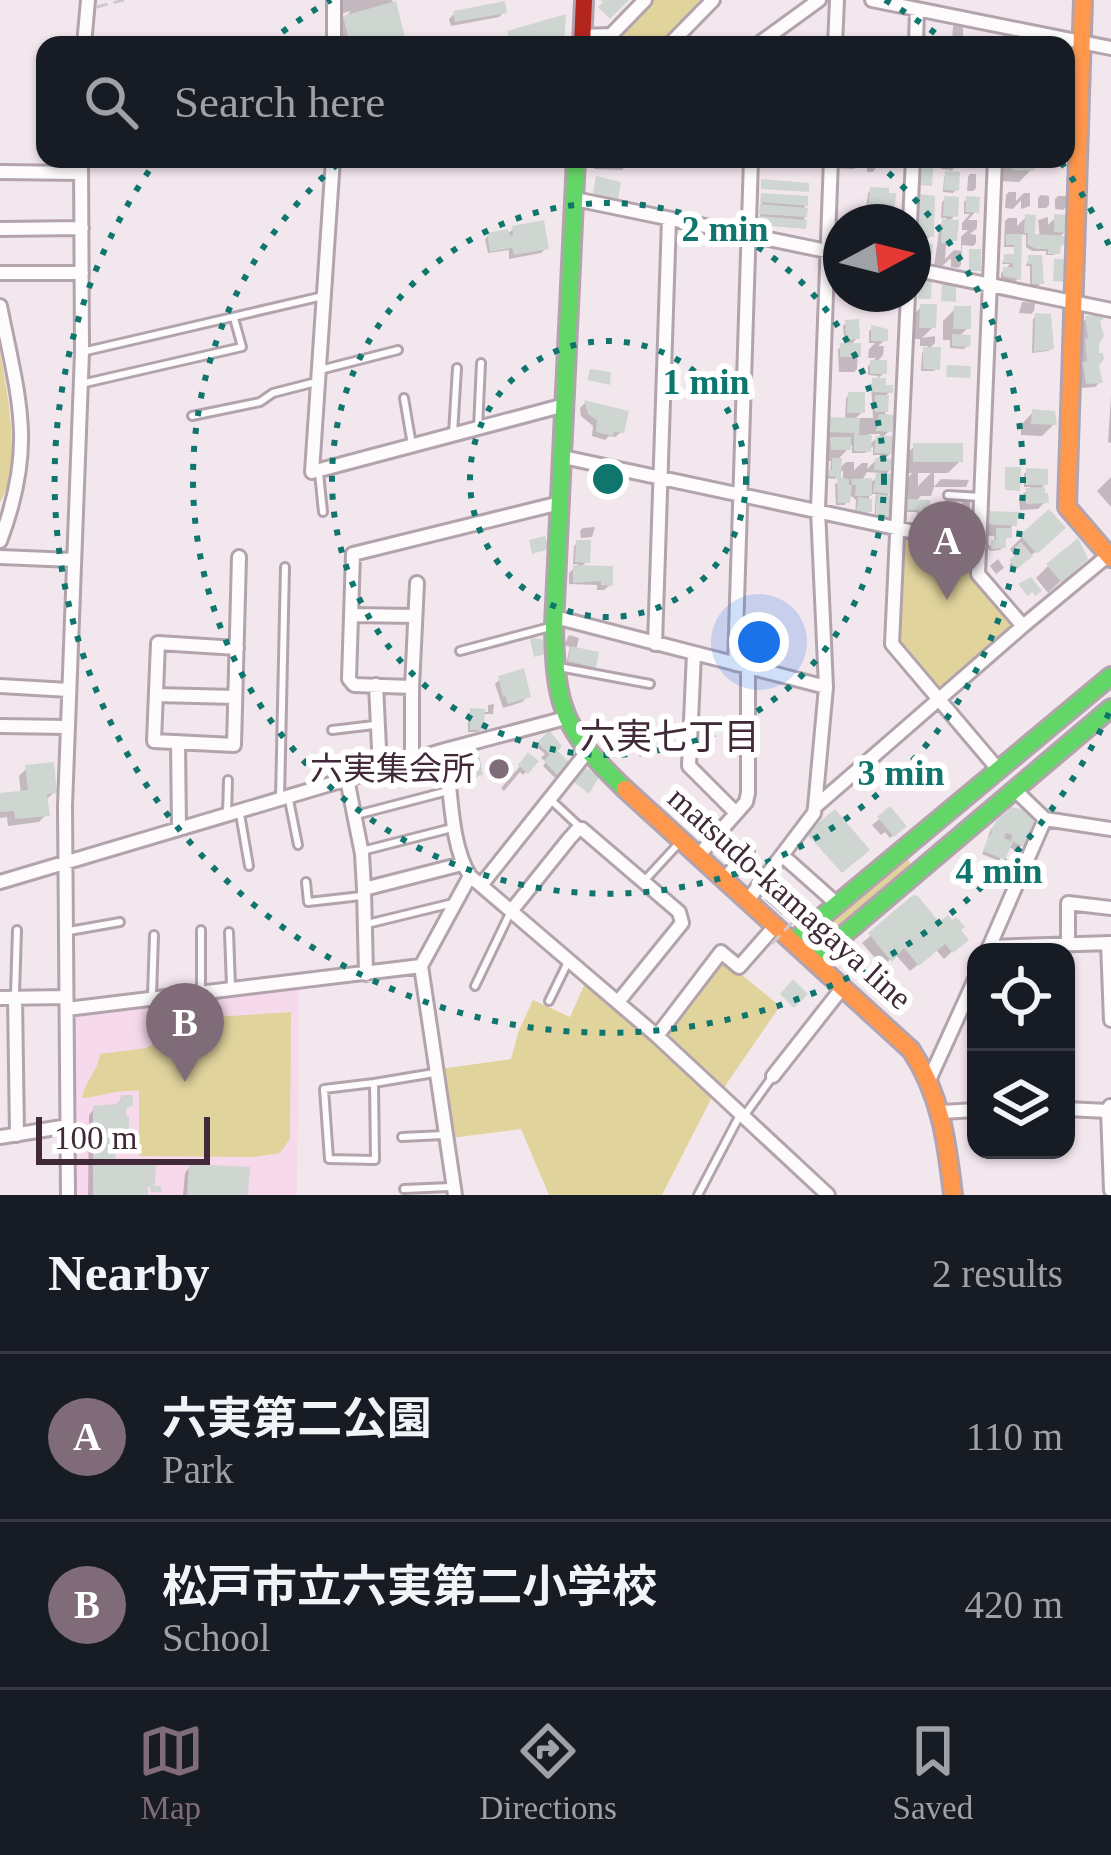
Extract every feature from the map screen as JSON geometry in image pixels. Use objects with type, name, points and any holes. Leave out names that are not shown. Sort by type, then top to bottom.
[{"type":"street","points":[[334,0],[334,36]]},
{"type":"street","points":[[582,36],[584,0]]},
{"type":"street","points":[[605,36],[645,0]]},
{"type":"street","points":[[678,36],[712,0]]},
{"type":"street","points":[[769,36],[819,0]]},
{"type":"street","points":[[835,36],[837,0]]},
{"type":"street","points":[[872,0],[1049,36]]},
{"type":"street","points":[[815,807],[1110,556],[1067,507],[1083,0]]},
{"type":"street","points":[[85,36],[87,5]]},
{"type":"street","points":[[916,36],[917,9]]},
{"type":"street","points":[[1000,36],[1001,26]]},
{"type":"street","points":[[1075,42],[1111,48]]},
{"type":"street","points":[[0,172],[54,168]]},
{"type":"street","points":[[68,1195],[65,862],[82,352],[81,168]]},
{"type":"street","points":[[332,168],[312,472],[565,405]]},
{"type":"street","name":"matsudo-kamagaya line","points":[[576,168],[554,621],[555,666],[566,718],[587,752],[911,1050],[929,1078],[941,1112],[953,1195]]},
{"type":"street","points":[[699,855],[746,802],[748,793],[740,494],[751,168]]},
{"type":"street","points":[[831,168],[832,204]]},
{"type":"street","points":[[911,204],[913,168]]},
{"type":"street","points":[[995,168],[978,574],[1023,626]]},
{"type":"street","points":[[575,199],[823,251]]},
{"type":"street","points":[[655,644],[669,218]]},
{"type":"street","points":[[0,229],[82,228]]},
{"type":"street","points":[[0,273],[82,273]]},
{"type":"street","points":[[931,273],[1111,310]]},
{"type":"street","points":[[0,306],[20,400],[22,446],[17,490],[0,541]]},
{"type":"street","points":[[748,900],[815,807],[826,687],[818,510],[830,312]]},
{"type":"street","points":[[907,312],[892,644],[998,768]]},
{"type":"street","points":[[563,457],[980,546]]},
{"type":"street","points":[[412,687],[354,685],[349,679],[353,554],[560,503]]},
{"type":"street","points":[[0,557],[74,560]]},
{"type":"street","points":[[237,648],[158,643],[154,741],[234,745],[236,697],[239,557]]},
{"type":"street","points":[[412,760],[417,583]]},
{"type":"street","points":[[352,615],[416,616]]},
{"type":"street","points":[[554,621],[826,687]]},
{"type":"street","points":[[694,653],[689,766],[736,814]]},
{"type":"street","points":[[793,941],[1111,676]]},
{"type":"street","points":[[376,685],[380,769]]},
{"type":"street","points":[[0,686],[69,690]]},
{"type":"street","points":[[156,695],[236,697]]},
{"type":"street","points":[[814,960],[1111,708]]},
{"type":"street","points":[[0,882],[566,718]]},
{"type":"street","points":[[0,726],[68,728]]},
{"type":"street","points":[[178,742],[179,828]]},
{"type":"street","points":[[445,750],[456,827],[472,875],[657,1036],[828,1195]]},
{"type":"street","points":[[454,1191],[421,966],[472,875],[549,799],[587,752]]},
{"type":"street","points":[[347,779],[362,851],[366,974]]},
{"type":"street","points":[[1015,790],[1045,819],[1111,829]]},
{"type":"street","points":[[991,943],[1045,819]]},
{"type":"street","points":[[512,910],[582,829],[679,913],[682,923],[619,1002]]},
{"type":"street","points":[[724,878],[747,852]]},
{"type":"street","points":[[783,856],[837,904]]},
{"type":"street","points":[[364,892],[472,875]]},
{"type":"street","points":[[1068,943],[1068,903],[1111,908]]},
{"type":"street","points":[[657,1036],[721,952],[739,967],[781,930]]},
{"type":"street","points":[[1075,944],[1109,943],[1111,1020]]},
{"type":"street","points":[[17,1135],[8,998],[66,1003],[152,999],[421,966]]},
{"type":"street","points":[[772,1076],[843,987]]},
{"type":"street","points":[[929,1078],[967,996]]},
{"type":"street","points":[[1075,1108],[1110,1108],[1111,1190]]},
{"type":"street","points":[[941,1112],[967,1111]]},
{"type":"street","points":[[0,1137],[68,1126]]},
{"type":"lane","points":[[82,352],[323,296]]},
{"type":"lane","points":[[81,384],[242,347],[234,317]]},
{"type":"lane","points":[[192,416],[260,402],[320,375],[398,350]]},
{"type":"lane","points":[[478,428],[481,363]]},
{"type":"lane","points":[[453,434],[457,368]]},
{"type":"lane","points":[[404,398],[412,446]]},
{"type":"lane","points":[[319,470],[323,512]]},
{"type":"lane","points":[[948,495],[981,497]]},
{"type":"lane","points":[[285,567],[284,797],[298,845]]},
{"type":"lane","points":[[460,651],[554,621]]},
{"type":"lane","points":[[555,666],[650,684]]},
{"type":"lane","points":[[332,730],[378,725]]},
{"type":"lane","points":[[228,780],[249,866]]},
{"type":"lane","points":[[356,815],[451,790]]},
{"type":"lane","points":[[549,799],[582,829]]},
{"type":"lane","points":[[362,851],[456,827]]},
{"type":"lane","points":[[643,883],[682,841]]},
{"type":"lane","points":[[306,882],[308,902],[364,892]]},
{"type":"lane","points":[[364,924],[457,903]]},
{"type":"lane","points":[[475,986],[512,910]]},
{"type":"lane","points":[[65,932],[120,922]]},
{"type":"lane","points":[[8,998],[16,930]]},
{"type":"lane","points":[[201,930],[201,994]]},
{"type":"lane","points":[[229,932],[231,990]]},
{"type":"lane","points":[[152,999],[154,935]]},
{"type":"lane","points":[[549,1001],[569,959]]},
{"type":"lane","points":[[374,1083],[374,1160],[329,1159],[324,1089],[437,1072]]},
{"type":"lane","points":[[698,1195],[742,1114],[772,1076]]},
{"type":"lane","points":[[402,1137],[446,1135]]},
{"type":"lane","points":[[404,1189],[454,1191]]},
{"type":"path","points":[[87,5],[124,0]]},
{"type":"path","points":[[799,910],[801,912],[797,917],[781,930],[799,910]]},
{"type":"shaded area","points":[[654,0],[702,0],[667,36],[619,36]]},
{"type":"shaded area","points":[[0,352],[12,450],[7,488],[0,502]]},
{"type":"shaded area","points":[[898,528],[980,546],[978,574],[1023,626],[939,701],[892,644]]},
{"type":"shaded area","points":[[901,859],[908,859],[912,866],[824,943],[818,940],[819,928]]},
{"type":"shaded area","points":[[721,958],[780,1006],[723,1089],[666,1037]]},
{"type":"shaded area","points":[[587,979],[714,1093],[662,1195],[549,1195],[521,1129],[451,1138],[440,1069],[511,1059],[533,1000],[570,1017]]},
{"type":"shaded area","points":[[299,985],[297,1195],[71,1195],[71,1171],[77,1170],[72,1012]]},
{"type":"shaded area","points":[[291,1012],[290,1139],[280,1153],[139,1156],[139,1091],[82,1098],[100,1054],[146,1048],[186,1019]]},
{"type":"building","points":[[600,0],[629,0],[610,19],[598,7]]},
{"type":"building","points":[[396,1],[405,36],[348,36],[343,16]]},
{"type":"building","points":[[505,1],[507,13],[455,22],[453,11]]},
{"type":"building","points":[[566,14],[565,36],[508,36],[507,31]]},
{"type":"building","points":[[922,168],[933,168],[932,186],[920,185]]},
{"type":"building","points":[[945,171],[960,172],[959,191],[944,190]]},
{"type":"building","points":[[596,176],[621,182],[618,199],[593,194]]},
{"type":"building","points":[[761,179],[809,183],[809,192],[761,189]]},
{"type":"building","points":[[870,187],[896,193],[895,204],[868,204]]},
{"type":"building","points":[[761,193],[808,196],[808,206],[760,202]]},
{"type":"building","points":[[920,194],[935,196],[934,237],[931,204],[920,204]]},
{"type":"building","points":[[944,196],[959,197],[958,217],[943,216]]},
{"type":"building","points":[[966,196],[980,197],[979,213],[965,212]]},
{"type":"building","points":[[760,204],[808,208],[807,217],[759,214]]},
{"type":"building","points":[[1025,214],[1036,215],[1035,234],[1067,236],[1060,254],[1027,244]]},
{"type":"building","points":[[1054,214],[1068,215],[1068,233],[1054,232]]},
{"type":"building","points":[[759,216],[807,220],[806,229],[759,225]]},
{"type":"building","points":[[942,219],[959,220],[957,241],[952,244],[941,243]]},
{"type":"building","points":[[544,220],[549,249],[514,255],[512,248],[490,252],[487,233],[508,229],[510,236],[512,226]]},
{"type":"building","points":[[1006,234],[1022,234],[1021,280],[1003,276],[1003,267],[1013,267],[1013,263],[1004,263],[1004,254],[1014,254],[1014,245],[1006,245]]},
{"type":"building","points":[[969,249],[981,249],[981,271],[969,271]]},
{"type":"building","points":[[1028,255],[1042,255],[1044,284],[1032,284]]},
{"type":"building","points":[[1054,259],[1066,259],[1065,282],[1053,281]]},
{"type":"building","points":[[942,284],[956,285],[956,302],[941,301]]},
{"type":"building","points":[[931,304],[937,304],[936,328],[919,328],[920,312],[931,312]]},
{"type":"building","points":[[954,306],[971,306],[971,329],[953,329]]},
{"type":"building","points":[[1035,313],[1051,314],[1054,349],[1034,352]]},
{"type":"building","points":[[1102,314],[1104,336],[1099,353],[1104,359],[1099,366],[1103,383],[1086,384],[1085,316]]},
{"type":"building","points":[[859,319],[860,339],[846,340],[845,320]]},
{"type":"building","points":[[871,325],[888,329],[888,341],[871,341]]},
{"type":"building","points":[[952,334],[971,335],[970,347],[952,346]]},
{"type":"building","points":[[840,343],[861,343],[861,357],[840,357]]},
{"type":"building","points":[[923,347],[941,347],[940,370],[923,369]]},
{"type":"building","points":[[870,360],[887,360],[887,374],[870,374]]},
{"type":"building","points":[[947,365],[971,366],[970,378],[946,377]]},
{"type":"building","points":[[590,369],[611,372],[610,385],[587,380]]},
{"type":"building","points":[[872,378],[886,378],[893,393],[872,392]]},
{"type":"building","points":[[848,392],[865,392],[865,413],[847,413]]},
{"type":"building","points":[[875,395],[889,395],[888,412],[875,412]]},
{"type":"building","points":[[584,400],[629,411],[624,433],[596,432],[597,420],[588,414]]},
{"type":"building","points":[[1032,409],[1055,411],[1057,425],[1031,424]]},
{"type":"building","points":[[879,414],[895,415],[892,432],[876,431]]},
{"type":"building","points":[[826,417],[860,418],[859,435],[872,435],[871,452],[854,451],[854,433],[826,432]]},
{"type":"building","points":[[876,436],[894,436],[894,454],[874,453]]},
{"type":"building","points":[[830,437],[851,437],[851,450],[831,450]]},
{"type":"building","points":[[913,443],[963,443],[963,462],[913,462]]},
{"type":"building","points":[[832,458],[842,458],[841,478],[852,485],[850,503],[838,503],[837,477],[828,476]]},
{"type":"building","points":[[875,458],[894,459],[893,471],[874,470]]},
{"type":"building","points":[[1005,467],[1021,467],[1020,491],[1005,490]]},
{"type":"building","points":[[1026,468],[1048,469],[1048,485],[1026,485]]},
{"type":"building","points":[[876,473],[892,474],[890,494],[873,492]]},
{"type":"building","points":[[872,478],[872,496],[855,496],[851,479]]},
{"type":"building","points":[[1045,487],[1049,503],[1026,504],[1026,488]]},
{"type":"building","points":[[877,494],[892,496],[890,519],[875,518]]},
{"type":"building","points":[[858,497],[872,499],[867,518],[856,516]]},
{"type":"building","points":[[908,499],[930,500],[929,522],[918,522],[919,510],[907,510]]},
{"type":"building","points":[[1049,509],[1066,528],[1037,554],[1020,535]]},
{"type":"building","points":[[985,511],[1018,512],[1017,526],[985,524]]},
{"type":"building","points":[[996,528],[1012,528],[1006,548],[991,549]]},
{"type":"building","points":[[545,536],[549,549],[532,554],[529,540]]},
{"type":"building","points":[[1078,538],[1088,559],[1062,583],[1046,564]]},
{"type":"building","points":[[576,540],[591,540],[590,563],[575,562]]},
{"type":"building","points":[[1021,542],[1033,556],[1017,569],[1009,560]]},
{"type":"building","points":[[573,565],[613,566],[613,586],[601,585],[601,581],[573,583]]},
{"type":"building","points":[[1031,577],[1042,591],[1035,596],[1032,592],[1028,596],[1018,584]]},
{"type":"building","points":[[531,629],[534,638],[545,640],[546,654],[534,657]]},
{"type":"building","points":[[571,646],[599,652],[596,668],[568,661]]},
{"type":"building","points":[[524,668],[531,697],[508,704],[498,676]]},
{"type":"building","points":[[470,708],[485,709],[484,730],[470,730]]},
{"type":"building","points":[[549,730],[562,746],[558,751],[571,764],[560,778],[544,761],[550,754],[537,743]]},
{"type":"building","points":[[478,748],[483,775],[465,778],[463,765],[469,764],[464,754]]},
{"type":"building","points":[[528,752],[539,761],[528,774],[518,765]]},
{"type":"building","points":[[502,754],[513,764],[496,784],[485,774]]},
{"type":"building","points":[[54,762],[57,793],[47,794],[50,816],[15,819],[14,811],[0,812],[0,793],[28,790],[25,765]]},
{"type":"building","points":[[581,764],[599,777],[589,794],[569,778]]},
{"type":"building","points":[[890,806],[907,826],[894,837],[877,817]]},
{"type":"building","points":[[1012,807],[1029,811],[1034,821],[1025,847],[1006,833],[1004,838],[1013,842],[1005,860],[983,851],[996,821]]},
{"type":"building","points":[[835,809],[870,850],[842,873],[806,833]]},
{"type":"building","points":[[772,881],[797,904],[787,914],[766,895]]},
{"type":"building","points":[[913,895],[939,922],[948,915],[952,920],[956,917],[969,940],[953,953],[945,944],[919,966],[904,948],[892,962],[868,933]]},
{"type":"building","points":[[793,979],[808,994],[794,1008],[780,994]]},
{"type":"building","points":[[172,1002],[180,1023],[165,1025],[164,1014],[169,1014],[168,1003]]},
{"type":"building","points":[[120,1095],[133,1095],[126,1116],[134,1146],[122,1146],[122,1134],[116,1134],[115,1165],[156,1163],[152,1186],[161,1186],[162,1192],[151,1192],[148,1186],[148,1195],[93,1195],[93,1106],[115,1104],[121,1101]]},
{"type":"building","points":[[189,1164],[250,1167],[248,1195],[187,1195]]},
{"type":"traffic: fast","points":[[576,168],[555,654],[567,717],[588,750],[625,789]]},
{"type":"traffic: fast","points":[[793,941],[1111,676]]},
{"type":"traffic: fast","points":[[814,960],[1111,708]]},
{"type":"traffic: slow","points":[[1083,0],[1067,507],[1111,558]]},
{"type":"traffic: slow","points":[[625,789],[911,1050],[936,1102],[953,1195]]},
{"type":"traffic: jam","points":[[582,36],[584,0]]},
{"type":"place","name":"六実第二公園","points":[[947,600]]},
{"type":"place","name":"六実集会所","points":[[499,769]]},
{"type":"place","name":"松戸市立六実第二小学校","points":[[185,1082]]},
{"type":"district","name":"六実七丁目","points":[[670,737]]}]
